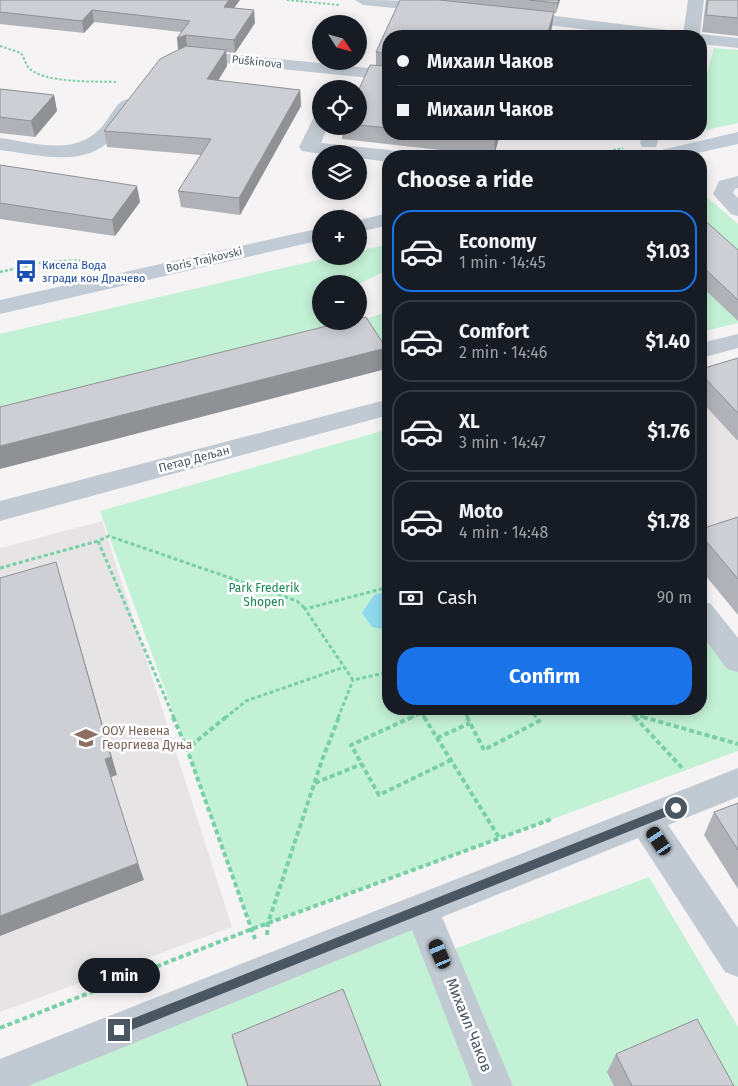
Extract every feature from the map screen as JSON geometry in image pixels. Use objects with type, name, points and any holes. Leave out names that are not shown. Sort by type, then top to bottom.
[{"type":"street","points":[[363,0],[449,9]]},
{"type":"street","points":[[693,30],[696,0]]},
{"type":"street","points":[[496,14],[623,30]]},
{"type":"street","points":[[707,40],[738,43]]},
{"type":"street","name":"Puškinova","points":[[173,58],[187,55],[382,74]]},
{"type":"street","points":[[342,80],[346,71]]},
{"type":"street","points":[[0,144],[72,152],[87,148],[99,141],[143,84]]},
{"type":"street","points":[[315,135],[309,147],[382,155]]},
{"type":"street","points":[[653,144],[738,138]]},
{"type":"street","points":[[738,182],[726,185],[723,194],[738,210]]},
{"type":"street","points":[[367,224],[382,221]]},
{"type":"street","name":"Boris Trajkovski","points":[[0,307],[312,236]]},
{"type":"street","points":[[707,349],[738,341]]},
{"type":"street","name":"Петар Дељан","points":[[0,511],[382,409]]},
{"type":"street","points":[[707,620],[738,660]]},
{"type":"street","points":[[0,1078],[422,908],[646,821],[738,782]]},
{"type":"street","points":[[646,821],[738,959]]},
{"type":"street","name":"Михаил Чаков","points":[[422,908],[494,1086]]},
{"type":"path","points":[[0,46],[21,52],[28,67],[39,73],[59,78],[143,84]]},
{"type":"path","points":[[0,568],[98,542],[109,536],[297,602],[306,609],[353,680]]},
{"type":"path","points":[[98,542],[187,748],[252,929],[264,971]]},
{"type":"path","points":[[306,609],[382,589]]},
{"type":"path","points":[[187,748],[246,701],[344,667]]},
{"type":"path","points":[[353,680],[382,674]]},
{"type":"path","points":[[268,923],[315,783],[353,680]]},
{"type":"path","points":[[412,715],[352,745],[379,795],[450,760]]},
{"type":"path","points":[[423,715],[500,839]]},
{"type":"path","points":[[465,715],[484,750],[539,721],[534,715]]},
{"type":"path","points":[[633,715],[685,771]]},
{"type":"path","points":[[636,715],[738,744]]},
{"type":"path","points":[[437,738],[470,723]]},
{"type":"path","points":[[315,783],[362,764]]},
{"type":"path","points":[[676,774],[694,767]]},
{"type":"path","points":[[0,1028],[252,929],[555,818]]},
{"type":"shaded area","points":[[738,361],[738,520],[707,529],[707,369]]},
{"type":"shaded area","name":"ООУ Невена Георгиева Дуња","points":[[102,521],[232,927],[0,1012],[0,548]]},
{"type":"green space","points":[[714,48],[738,50],[738,123],[707,130],[707,73]]},
{"type":"green space","points":[[707,197],[738,224],[738,323],[707,331]]},
{"type":"green space","points":[[382,246],[382,272],[367,280],[367,275],[312,275],[312,330],[367,330],[367,319],[382,313],[382,363],[366,338],[0,430],[0,334],[312,261],[312,265],[367,265],[367,249]]},
{"type":"green space","name":"Park Frederik Shopen","points":[[382,431],[382,715],[707,715],[707,629],[738,670],[738,751],[252,929],[100,511]]},
{"type":"green space","points":[[649,877],[738,1027],[738,1086],[0,1086],[421,908],[441,954]]},
{"type":"water","points":[[382,593],[382,629],[372,627],[362,613],[374,595]]},
{"type":"building","points":[[0,0],[229,0],[224,7],[254,10],[234,40],[186,35],[177,38],[190,21],[92,10],[82,21],[0,12]]},
{"type":"building","points":[[400,0],[439,0],[554,12],[549,30],[386,30]]},
{"type":"building","points":[[529,0],[558,0],[558,3]]},
{"type":"building","points":[[708,0],[738,0],[738,18],[706,15]]},
{"type":"building","points":[[382,39],[382,52],[376,52]]},
{"type":"building","points":[[186,46],[226,50],[207,79],[300,90],[239,198],[178,191],[211,139],[104,131],[160,59]]},
{"type":"building","points":[[370,65],[382,66],[382,127],[367,126],[367,80],[363,80]]},
{"type":"building","points":[[0,89],[54,95],[31,121],[0,117]]},
{"type":"building","points":[[0,165],[137,186],[112,220],[0,203]]},
{"type":"building","points":[[707,222],[738,250],[738,300],[707,271]]},
{"type":"building","points":[[367,319],[382,342],[382,349],[0,446],[0,407],[312,330],[367,330]]},
{"type":"building","points":[[738,358],[738,413],[707,380],[707,367]]},
{"type":"building","points":[[738,517],[738,579],[707,542],[707,527]]},
{"type":"building","points":[[56,562],[111,757],[105,759],[138,863],[0,916],[0,578]]},
{"type":"building","points":[[738,803],[738,850],[714,812]]},
{"type":"building","points":[[343,989],[381,1086],[248,1086],[232,1035]]},
{"type":"building","points":[[697,1019],[734,1086],[632,1086],[616,1054]]},
{"type":"place","name":"Кисела Вода згради кон Драчево","points":[[26,271]]},
{"type":"place","name":"ООУ Невена Георгиева Дуња","points":[[86,738]]},
{"type":"route","points":[[119,1030],[676,808]]}]
